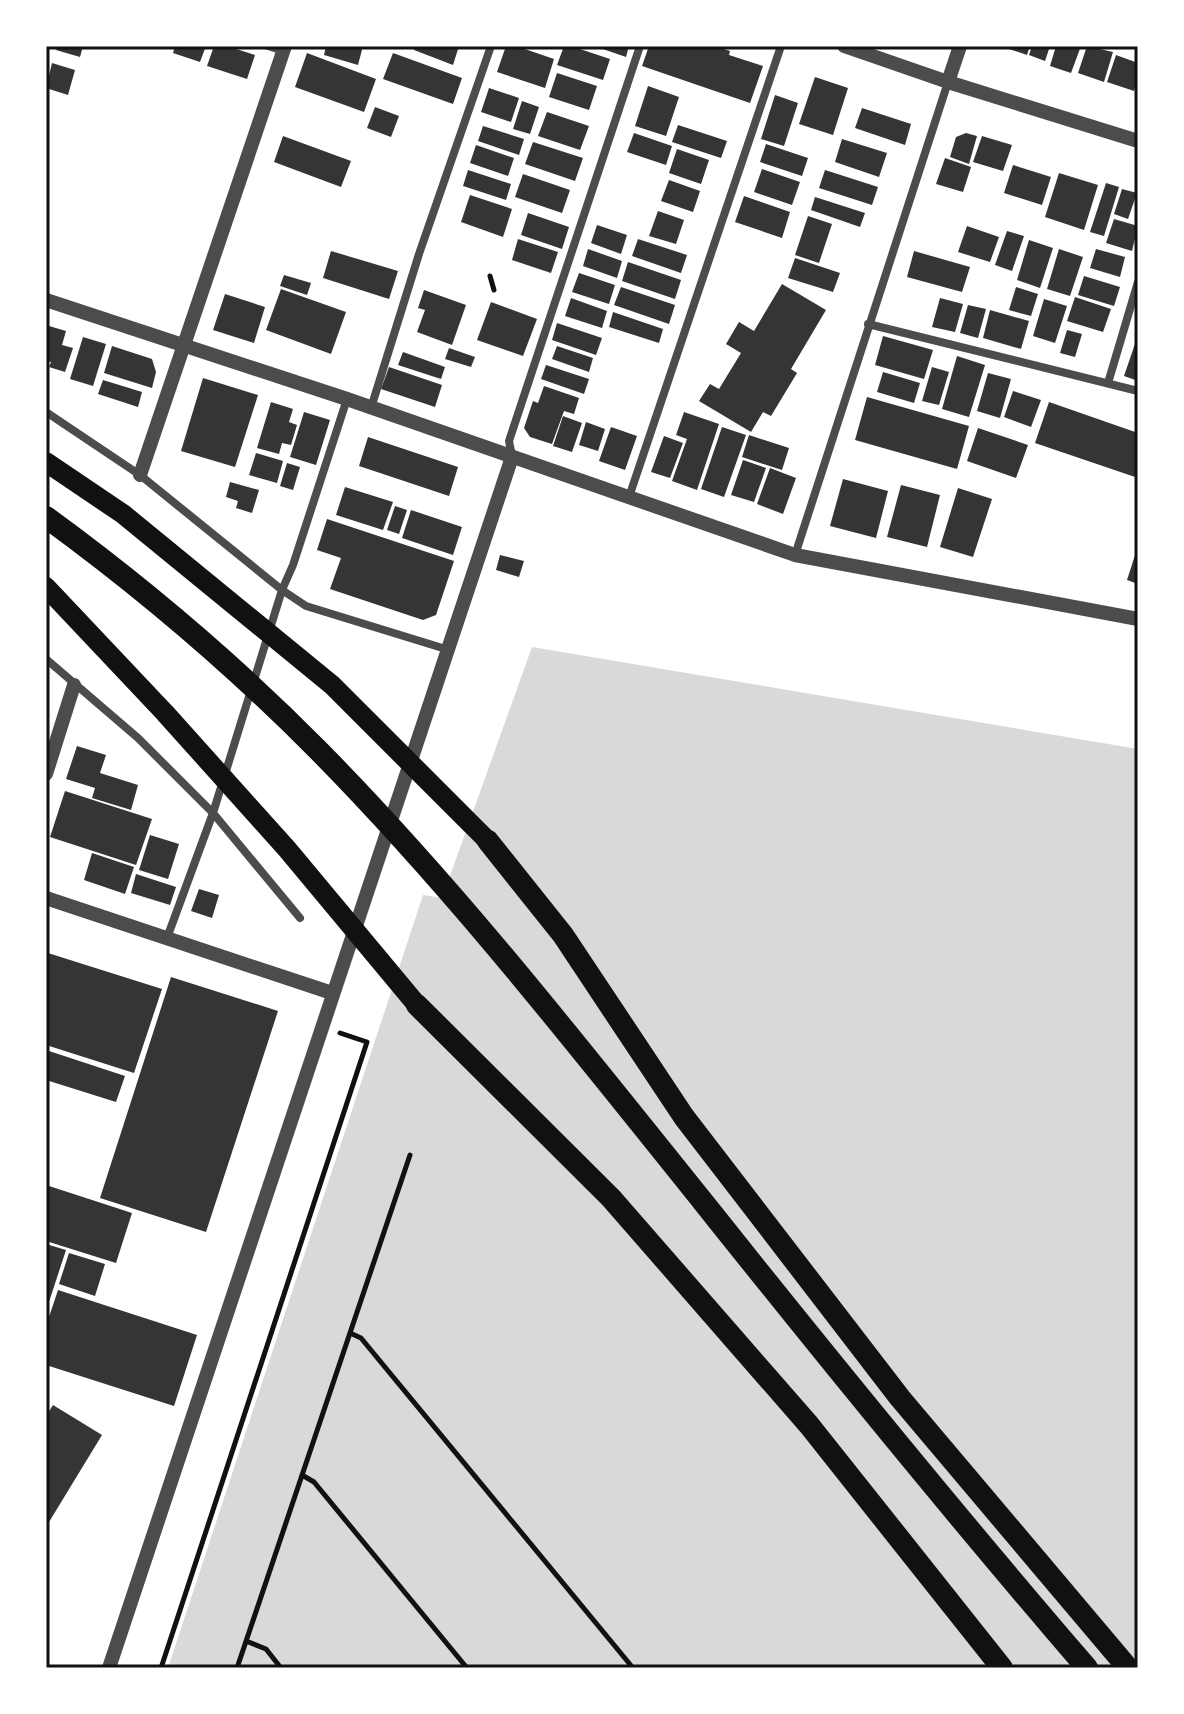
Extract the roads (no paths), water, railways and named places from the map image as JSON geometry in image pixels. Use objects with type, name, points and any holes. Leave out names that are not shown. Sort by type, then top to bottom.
[{"type":"highway","points":[[46,462],[123,514],[332,685],[488,841],[563,935],[684,1117],[900,1398],[1128,1668]]},
{"type":"highway","points":[[46,517],[93,551],[208,648],[317,749],[416,854],[519,974],[840,1373],[1087,1668]]},
{"type":"highway","points":[[46,587],[287,849],[417,1005],[611,1198],[809,1425],[1002,1668]]},
{"type":"street","points":[[371,408],[419,254],[491,46]]},
{"type":"street","points":[[109,1668],[449,650],[512,457],[509,441],[640,46]]},
{"type":"street","points":[[629,497],[781,46]]},
{"type":"street","points":[[844,46],[1138,141]]},
{"type":"street","points":[[795,555],[960,46]]},
{"type":"street","points":[[140,475],[284,49]]},
{"type":"street","points":[[1108,383],[1138,282]]},
{"type":"street","points":[[46,300],[347,399],[795,555],[1138,619]]},
{"type":"street","points":[[868,324],[1138,391]]},
{"type":"street","points":[[167,938],[213,813],[282,590],[347,399]]},
{"type":"street","points":[[46,412],[140,475],[306,606],[449,650]]},
{"type":"street","points":[[46,659],[138,738],[213,813],[300,918]]},
{"type":"street","points":[[46,774],[74,685]]},
{"type":"street","points":[[46,898],[332,993]]},
{"type":"lane","points":[[265,46],[284,49]]}]
